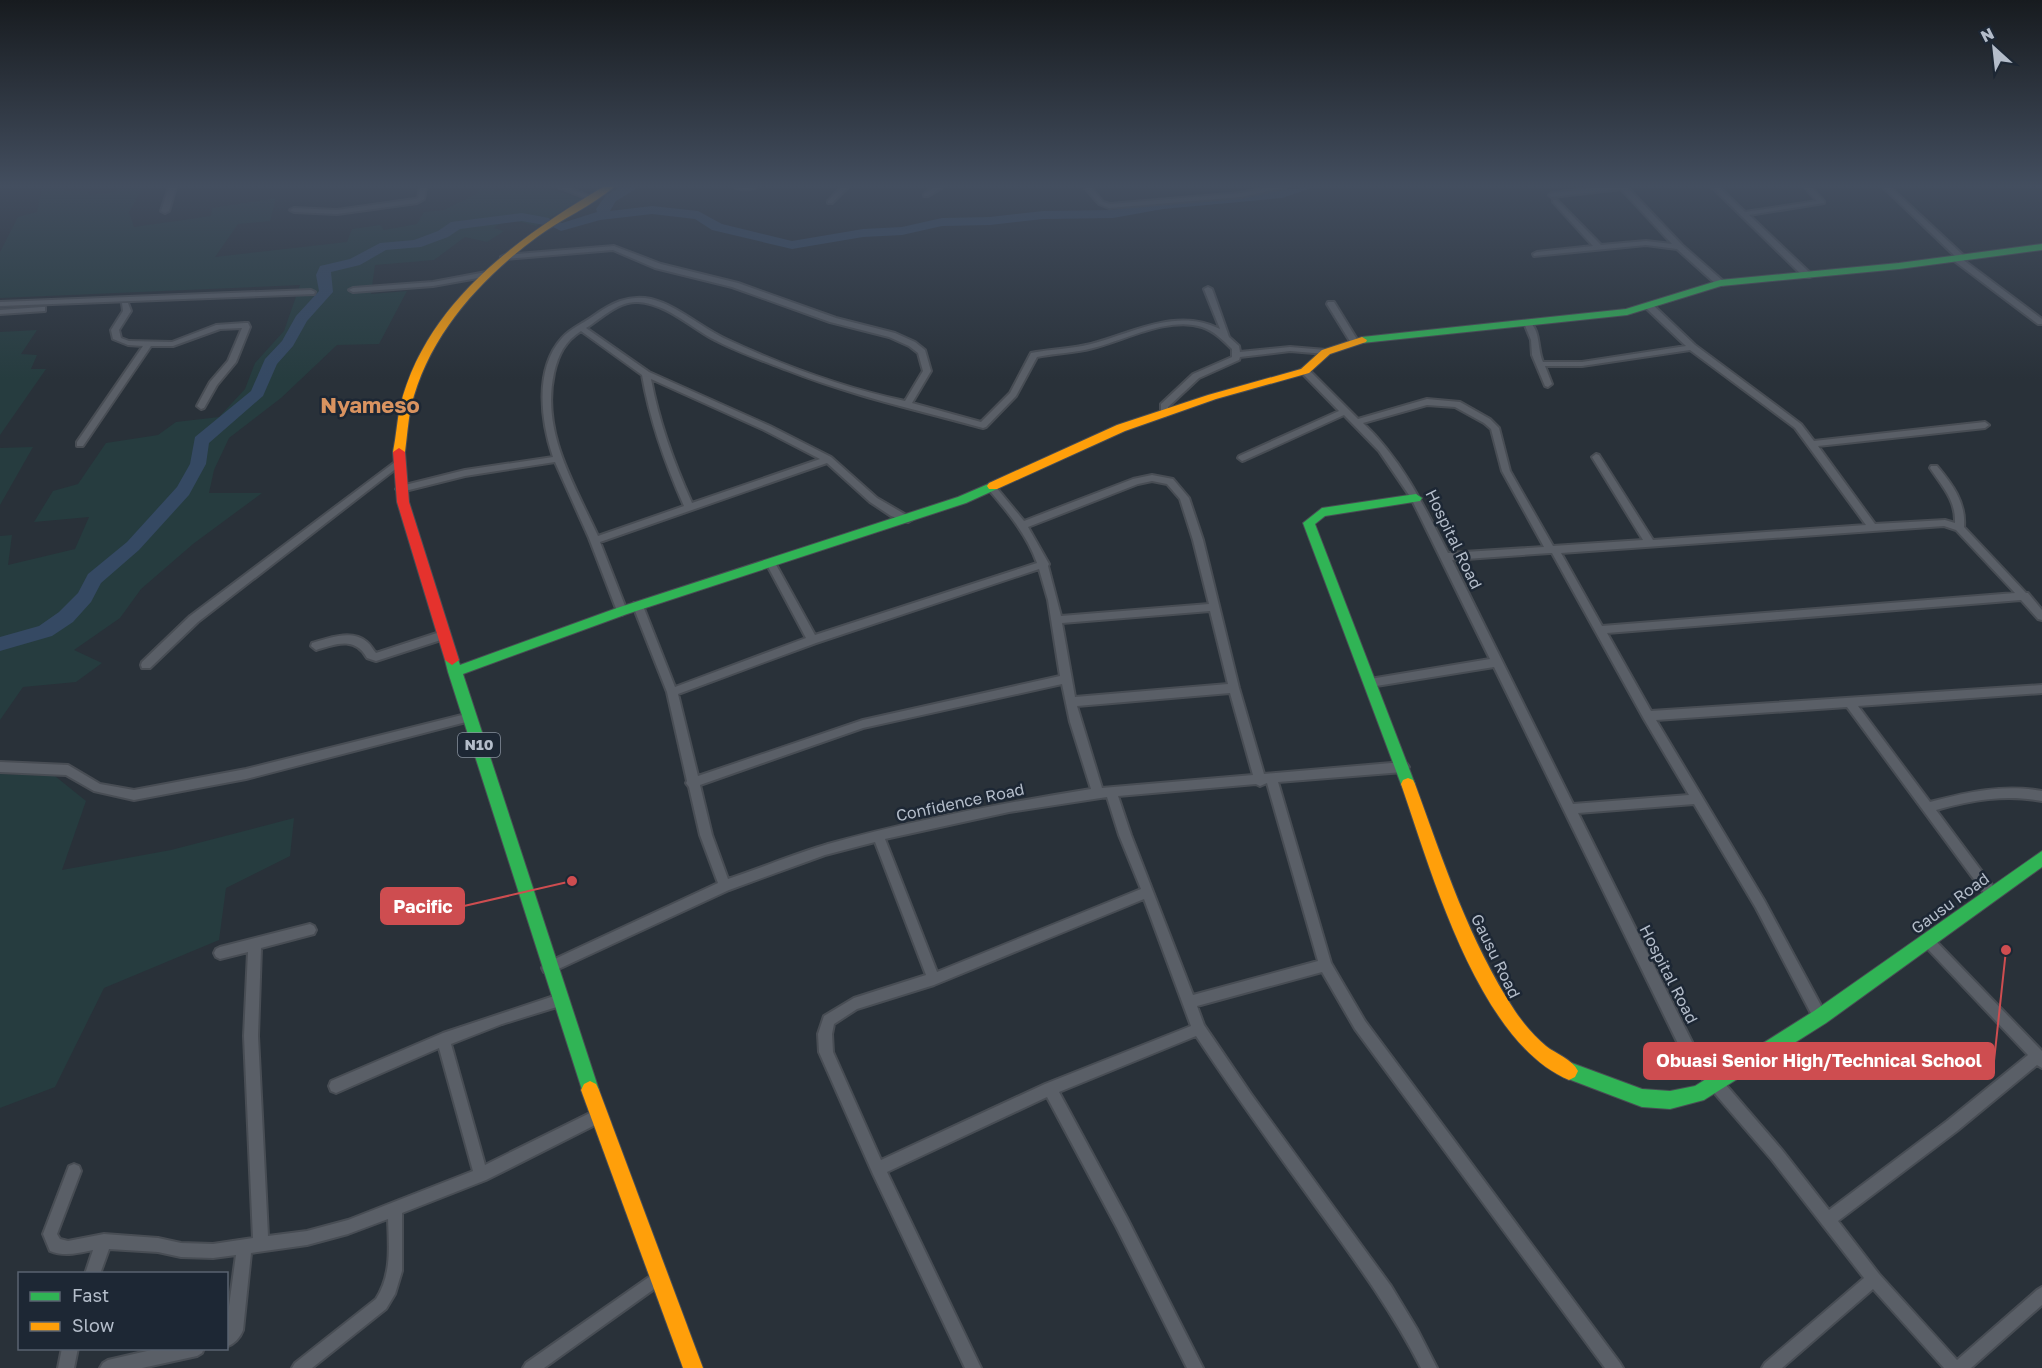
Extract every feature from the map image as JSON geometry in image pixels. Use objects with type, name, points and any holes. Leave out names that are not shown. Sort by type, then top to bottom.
[{"type":"street","name":"N10","points":[[512,251],[486,274],[438,333],[418,369],[405,407],[399,462],[401,489],[443,635],[548,968],[598,1116],[622,1174],[693,1368]]},
{"type":"street","points":[[505,257],[580,251]]},
{"type":"street","points":[[621,251],[658,266],[735,285],[833,320],[892,335],[912,344],[922,352],[926,363],[924,378],[907,404]]},
{"type":"street","points":[[1537,254],[1569,251]]},
{"type":"street","points":[[1683,251],[1720,283]]},
{"type":"street","points":[[1782,251],[1807,275]]},
{"type":"street","points":[[1951,251],[2041,322]]},
{"type":"street","points":[[455,672],[622,611],[908,519],[992,488],[1121,428],[1305,371],[1326,352],[1354,341],[1627,312],[1650,307],[1720,283],[2018,251]]},
{"type":"street","points":[[354,290],[433,284],[486,274]]},
{"type":"street","points":[[1208,289],[1226,336]]},
{"type":"street","points":[[0,304],[311,291]]},
{"type":"street","points":[[0,312],[125,305],[143,297]]},
{"type":"street","points":[[622,611],[595,540],[557,459],[547,413],[546,388],[559,344],[625,301],[645,301],[670,310],[722,340],[866,395],[983,425],[1013,394],[1034,355],[1080,349],[1150,328],[1189,321],[1210,325],[1226,336],[1236,348],[1237,355],[1232,362],[1196,376],[1164,406],[1165,413]]},
{"type":"street","points":[[1331,304],[1354,341]]},
{"type":"street","points":[[125,305],[127,311],[115,330],[117,339],[128,343],[173,344],[219,327],[245,325],[232,362],[213,384],[201,406]]},
{"type":"street","points":[[1650,307],[1692,347],[1793,422],[1814,444],[1873,528]]},
{"type":"street","points":[[1528,322],[1535,340],[1536,355],[1548,384]]},
{"type":"street","points":[[581,328],[646,374],[767,428],[828,459],[874,503],[888,512],[908,519]]},
{"type":"street","points":[[80,444],[148,345]]},
{"type":"street","points":[[1540,364],[1582,364],[1692,347]]},
{"type":"street","points":[[1237,355],[1290,349],[1326,352]]},
{"type":"street","name":"Hospital Road","points":[[1305,371],[1398,467],[1416,498],[1447,557],[1545,764],[1572,809],[1687,1048],[1828,1219],[1874,1279],[1956,1368]]},
{"type":"street","points":[[646,374],[652,413],[666,455],[690,508]]},
{"type":"street","points":[[1356,422],[1427,402],[1457,405],[1487,421],[1495,428],[1506,471],[1600,630],[1695,799],[1760,904],[1820,1017]]},
{"type":"street","points":[[1242,458],[1344,412]]},
{"type":"street","points":[[1814,444],[1985,425]]},
{"type":"street","points":[[1596,457],[1650,543]]},
{"type":"street","points":[[401,489],[465,473],[557,459]]},
{"type":"street","points":[[595,540],[828,459]]},
{"type":"street","points":[[146,665],[194,619],[399,462]]},
{"type":"street","points":[[1934,468],[1952,490],[1959,508],[1959,528]]},
{"type":"street","points":[[1024,525],[1136,481],[1152,478],[1170,481],[1184,498],[1191,516],[1234,688],[1325,965],[1360,1025],[1615,1368]]},
{"type":"street","points":[[992,488],[1024,525],[1044,564],[1059,620],[1071,702],[1098,793]]},
{"type":"street","name":"Gausu Road","points":[[1416,498],[1322,512],[1309,523],[1456,911],[1484,978],[1510,1020],[1534,1047],[1560,1068],[1593,1082],[1642,1098],[1684,1099],[1715,1084],[1820,1017],[2042,858]]},
{"type":"street","points":[[1447,557],[1945,523],[1959,528],[2042,616]]},
{"type":"street","points":[[771,563],[812,640]]},
{"type":"street","points":[[672,692],[812,640],[1044,564]]},
{"type":"street","points":[[1600,630],[2025,596]]},
{"type":"street","points":[[638,606],[672,692],[706,835],[725,886]]},
{"type":"street","points":[[1059,620],[1213,607]]},
{"type":"street","points":[[316,646],[333,640],[356,639],[367,646],[370,656],[376,657],[443,635]]},
{"type":"street","points":[[1370,683],[1497,662]]},
{"type":"street","points":[[692,783],[863,724],[1066,680]]},
{"type":"street","points":[[1071,702],[1234,688]]},
{"type":"street","points":[[1648,716],[2042,689]]},
{"type":"street","points":[[1850,703],[1991,893]]},
{"type":"street","points":[[0,767],[68,770],[98,788],[134,795],[246,774],[470,717]]},
{"type":"street","name":"Confidence Road","points":[[548,968],[725,886],[825,850],[878,836],[1009,807],[1098,793],[1403,767]]},
{"type":"street","points":[[1928,807],[1988,792],[2006,790],[2042,796]]},
{"type":"street","points":[[1111,793],[1199,1029],[1246,1100],[1386,1291],[1429,1368]]},
{"type":"street","points":[[1572,809],[1695,799]]},
{"type":"street","points":[[878,836],[934,980]]},
{"type":"street","points":[[973,1368],[878,1169],[826,1052],[825,1034],[829,1020],[854,1004],[934,980],[1147,892]]},
{"type":"street","points":[[220,953],[310,930]]},
{"type":"street","points":[[1828,1219],[2039,1058],[1927,940]]},
{"type":"street","points":[[255,944],[251,1036],[261,1244]]},
{"type":"street","points":[[1189,1002],[1325,965]]},
{"type":"street","points":[[336,1086],[443,1039],[506,1015],[560,1000]]},
{"type":"street","points":[[878,1169],[1050,1089],[1199,1029]]},
{"type":"street","points":[[443,1039],[481,1175]]},
{"type":"street","points":[[1050,1089],[1122,1223],[1195,1368]]},
{"type":"street","points":[[74,1171],[50,1234],[55,1246],[68,1248],[104,1241],[158,1245],[181,1250],[244,1249],[261,1244],[307,1239],[395,1209],[481,1175],[598,1116]]},
{"type":"street","points":[[300,1368],[381,1304],[392,1291],[395,1279],[395,1209]]},
{"type":"street","points":[[93,1272],[104,1241]]},
{"type":"street","points":[[228,1338],[235,1330],[244,1249]]},
{"type":"street","points":[[531,1368],[659,1277]]},
{"type":"street","points":[[1770,1368],[1874,1279]]},
{"type":"street","points":[[1956,1368],[2042,1295]]},
{"type":"street","points":[[66,1368],[70,1350]]},
{"type":"street","points":[[108,1368],[188,1350]]},
{"type":"green space","points":[[219,251],[215,257],[269,251],[446,251],[434,260],[375,265],[371,294],[407,291],[379,344],[337,345],[281,398],[229,438],[214,470],[209,493],[262,493],[193,544],[141,589],[120,618],[74,650],[102,663],[76,682],[23,687],[0,720],[0,536],[12,535],[8,565],[75,549],[89,517],[34,522],[53,491],[78,484],[106,443],[158,435],[176,422],[219,417],[245,389],[255,363],[284,331],[300,285],[0,298],[0,252]]},
{"type":"green space","points":[[37,330],[21,354],[37,355],[31,369],[46,369],[0,435],[0,332]]},
{"type":"green space","points":[[33,447],[0,505],[0,448]]},
{"type":"green space","points":[[0,774],[55,776],[86,801],[62,870],[171,850],[294,818],[290,856],[226,888],[219,940],[104,988],[55,1087],[0,1108]]},
{"type":"waterway","points":[[0,644],[45,631],[66,617],[85,597],[94,579],[111,562],[133,546],[183,491],[198,464],[201,441],[258,393],[270,362],[288,343],[301,319],[326,292],[327,287],[323,275],[325,269],[355,262],[372,251]]},
{"type":"traffic: fast","points":[[1362,340],[1627,312],[1720,283],[1899,266],[2013,251]]},
{"type":"traffic: fast","points":[[455,672],[622,611],[962,500],[993,486]]},
{"type":"traffic: fast","points":[[1408,784],[1309,523],[1322,512],[1416,498]]},
{"type":"traffic: fast","points":[[452,660],[590,1090]]},
{"type":"traffic: fast","points":[[1569,1071],[1642,1098],[1670,1100],[1698,1094],[1820,1017],[2042,858]]},
{"type":"traffic: slow","points":[[399,452],[406,406],[420,365],[441,327],[468,293],[514,251]]},
{"type":"traffic: slow","points":[[993,486],[1121,428],[1212,397],[1305,371],[1326,352],[1362,340]]},
{"type":"traffic: slow","points":[[1408,784],[1450,901],[1489,985],[1512,1021],[1539,1051],[1569,1071]]},
{"type":"traffic: slow","points":[[590,1090],[693,1368]]},
{"type":"traffic: jam","points":[[399,452],[403,502],[452,660]]},
{"type":"place","name":"Pacific","points":[[572,881]]},
{"type":"place","name":"Obuasi Senior High/Technical School","points":[[2006,950]]},
{"type":"district","name":"Nyameso","points":[[370,405]]}]
